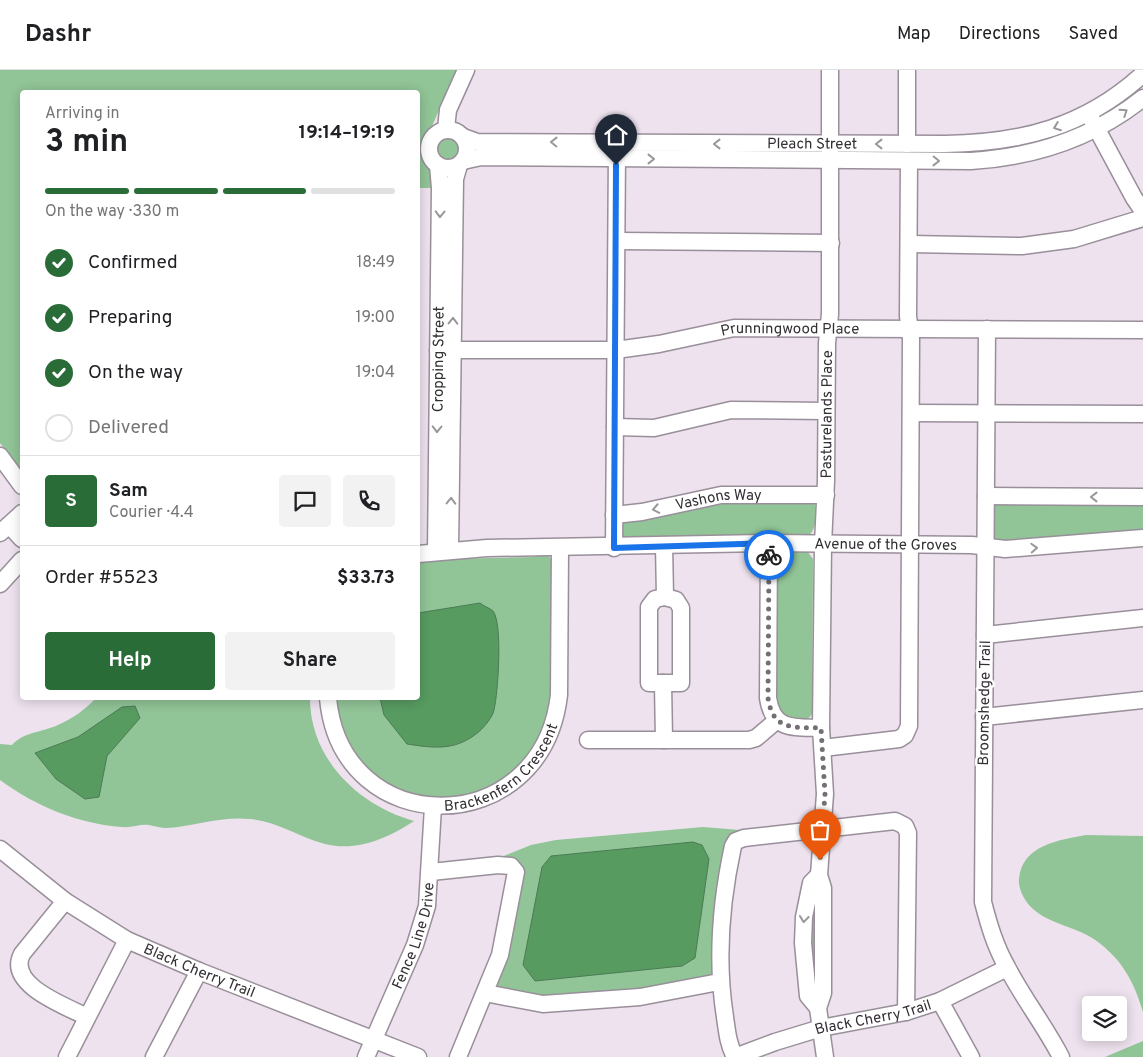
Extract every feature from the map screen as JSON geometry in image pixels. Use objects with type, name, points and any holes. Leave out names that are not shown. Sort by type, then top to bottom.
[{"type":"street","points":[[446,129],[448,110],[466,70]]},
{"type":"street","name":"Pasturelands Place","points":[[825,1057],[818,1008],[823,984],[823,888],[819,875],[823,829],[823,748],[821,728],[822,544],[826,494],[826,411],[831,243],[830,70]]},
{"type":"street","points":[[823,748],[899,739],[908,732],[911,413],[907,70]]},
{"type":"street","name":"Pleach Street","points":[[461,163],[481,157],[617,151],[908,152],[972,144],[1028,136],[1058,127],[1089,113],[1143,74]]},
{"type":"street","name":"Pleach Street","points":[[908,152],[971,162],[1001,159],[1055,146],[1097,130],[1143,98]]},
{"type":"street","points":[[1089,113],[1143,211]]},
{"type":"street","points":[[446,129],[453,130],[463,137],[467,147],[461,163],[446,168],[438,165],[430,156],[429,144],[436,134],[446,129]]},
{"type":"street","name":"Pleach Street","points":[[463,137],[477,142],[617,151]]},
{"type":"street","points":[[614,548],[617,151]]},
{"type":"street","name":"Cropping Street","points":[[443,550],[446,350],[455,179],[461,163]]},
{"type":"street","name":"Cropping Street","points":[[438,165],[446,350]]},
{"type":"street","points":[[910,244],[1022,246],[1074,239],[1143,218]]},
{"type":"street","points":[[616,241],[831,243]]},
{"type":"street","name":"Prunningwood Place","points":[[446,350],[616,350],[659,344],[734,328],[1143,330]]},
{"type":"street","name":"Broomshedge Trail","points":[[987,329],[983,902],[991,933],[1007,968],[1051,1036],[1061,1057]]},
{"type":"street","points":[[615,427],[654,428],[731,410],[826,411]]},
{"type":"street","points":[[911,413],[1143,414]]},
{"type":"street","points":[[0,456],[20,483]]},
{"type":"street","name":"Vashons Way","points":[[614,515],[642,512],[721,495],[826,494]]},
{"type":"street","points":[[986,496],[1143,497]]},
{"type":"street","points":[[20,515],[4,529],[20,538]]},
{"type":"street","name":"Avenue of the Groves","points":[[420,554],[443,550],[614,548],[769,543],[972,545],[986,548],[1051,547],[1143,538]]},
{"type":"street","points":[[769,543],[768,698],[770,712],[776,720],[784,725],[821,728]]},
{"type":"street","points":[[664,546],[665,597]]},
{"type":"street","name":"Brackenfern Crescent","points":[[328,700],[333,725],[340,745],[351,762],[364,776],[394,794],[433,806],[458,805],[479,800],[510,784],[525,773],[537,758],[554,726],[560,695],[560,548]]},
{"type":"street","points":[[0,584],[20,562]]},
{"type":"street","points":[[665,597],[676,600],[681,608],[681,683],[648,683],[649,607],[655,599],[665,597]]},
{"type":"street","points":[[985,635],[1143,618]]},
{"type":"street","points":[[663,683],[664,740]]},
{"type":"street","points":[[984,717],[1143,700]]},
{"type":"street","points":[[588,740],[749,740],[756,738],[776,720]]},
{"type":"street","name":"Fence Line Drive","points":[[366,1057],[415,945],[427,906],[433,806]]},
{"type":"street","points":[[735,1057],[730,1046],[719,982],[725,886],[736,841],[744,838],[895,821],[905,826],[908,833],[906,1012]]},
{"type":"street","name":"Black Cherry Trail","points":[[2,853],[65,901],[127,940],[199,971],[418,1057]]},
{"type":"street","points":[[430,872],[498,865],[511,866],[516,872],[500,955],[458,1057]]},
{"type":"street","points":[[65,901],[22,954],[20,958],[21,974],[32,987],[88,1017]]},
{"type":"street","points":[[67,1057],[127,940]]},
{"type":"street","name":"Black Cherry Trail","points":[[735,1057],[821,1028],[906,1012],[940,1002],[1007,968]]},
{"type":"street","points":[[154,1057],[199,971]]},
{"type":"street","points":[[485,993],[543,1004],[640,997],[719,982]]},
{"type":"street","points":[[940,1002],[971,1057]]},
{"type":"shaded area","points":[[0,70],[457,70],[432,126],[422,139],[421,154],[432,173],[433,188],[420,188],[420,90],[20,90],[20,469],[0,443]]},
{"type":"shaded area","points":[[446,133],[457,137],[461,148],[457,159],[446,163],[435,159],[431,148],[435,137]]},
{"type":"shaded area","points":[[709,500],[814,502],[816,511],[815,525],[808,536],[623,538],[621,534],[622,520]]},
{"type":"shaded area","points":[[1143,501],[1143,535],[996,543],[993,538],[994,504],[996,503]]},
{"type":"shaded area","points":[[782,550],[807,551],[813,559],[812,714],[800,721],[775,714],[775,557]]},
{"type":"shaded area","points":[[548,555],[554,563],[553,702],[530,758],[494,787],[444,800],[404,793],[378,779],[350,749],[334,700],[420,700],[420,563],[450,559]]},
{"type":"shaded area","points":[[480,603],[493,611],[496,618],[499,644],[498,675],[496,701],[492,716],[478,732],[468,739],[451,746],[426,747],[407,744],[384,715],[380,700],[420,700],[420,613]]},
{"type":"shaded area","points":[[94,700],[310,700],[312,720],[318,741],[328,760],[341,776],[356,791],[374,804],[393,814],[414,821],[383,838],[360,845],[349,846],[325,844],[260,820],[239,818],[167,828],[146,825],[122,827],[90,822],[58,812],[28,798],[0,780],[0,744],[12,745],[22,737],[52,728],[88,706]]},
{"type":"shaded area","points":[[135,706],[140,718],[107,756],[99,797],[85,799],[56,779],[35,753],[78,737],[122,707]]},
{"type":"shaded area","points":[[703,827],[752,831],[739,833],[711,977],[700,982],[545,1000],[499,990],[495,986],[519,887],[496,859],[531,845],[556,840]]},
{"type":"shaded area","points":[[1086,835],[1143,836],[1143,1012],[1136,991],[1126,973],[1107,949],[1090,937],[1040,914],[1030,906],[1021,891],[1019,879],[1022,868],[1027,858],[1034,851],[1054,842]]},
{"type":"shaded area","points":[[693,842],[702,845],[709,859],[695,958],[682,966],[535,981],[523,965],[542,867],[551,856]]},
{"type":"shaded area","points":[[815,890],[815,992],[807,956]]},
{"type":"shaded area","points":[[1143,1041],[1143,1057],[1105,1057]]},
{"type":"way so far","points":[[769,555],[768,698],[770,712],[776,720],[784,725],[821,728],[825,794],[820,860]]},
{"type":"route","points":[[616,165],[614,548],[769,543],[769,555]]}]
